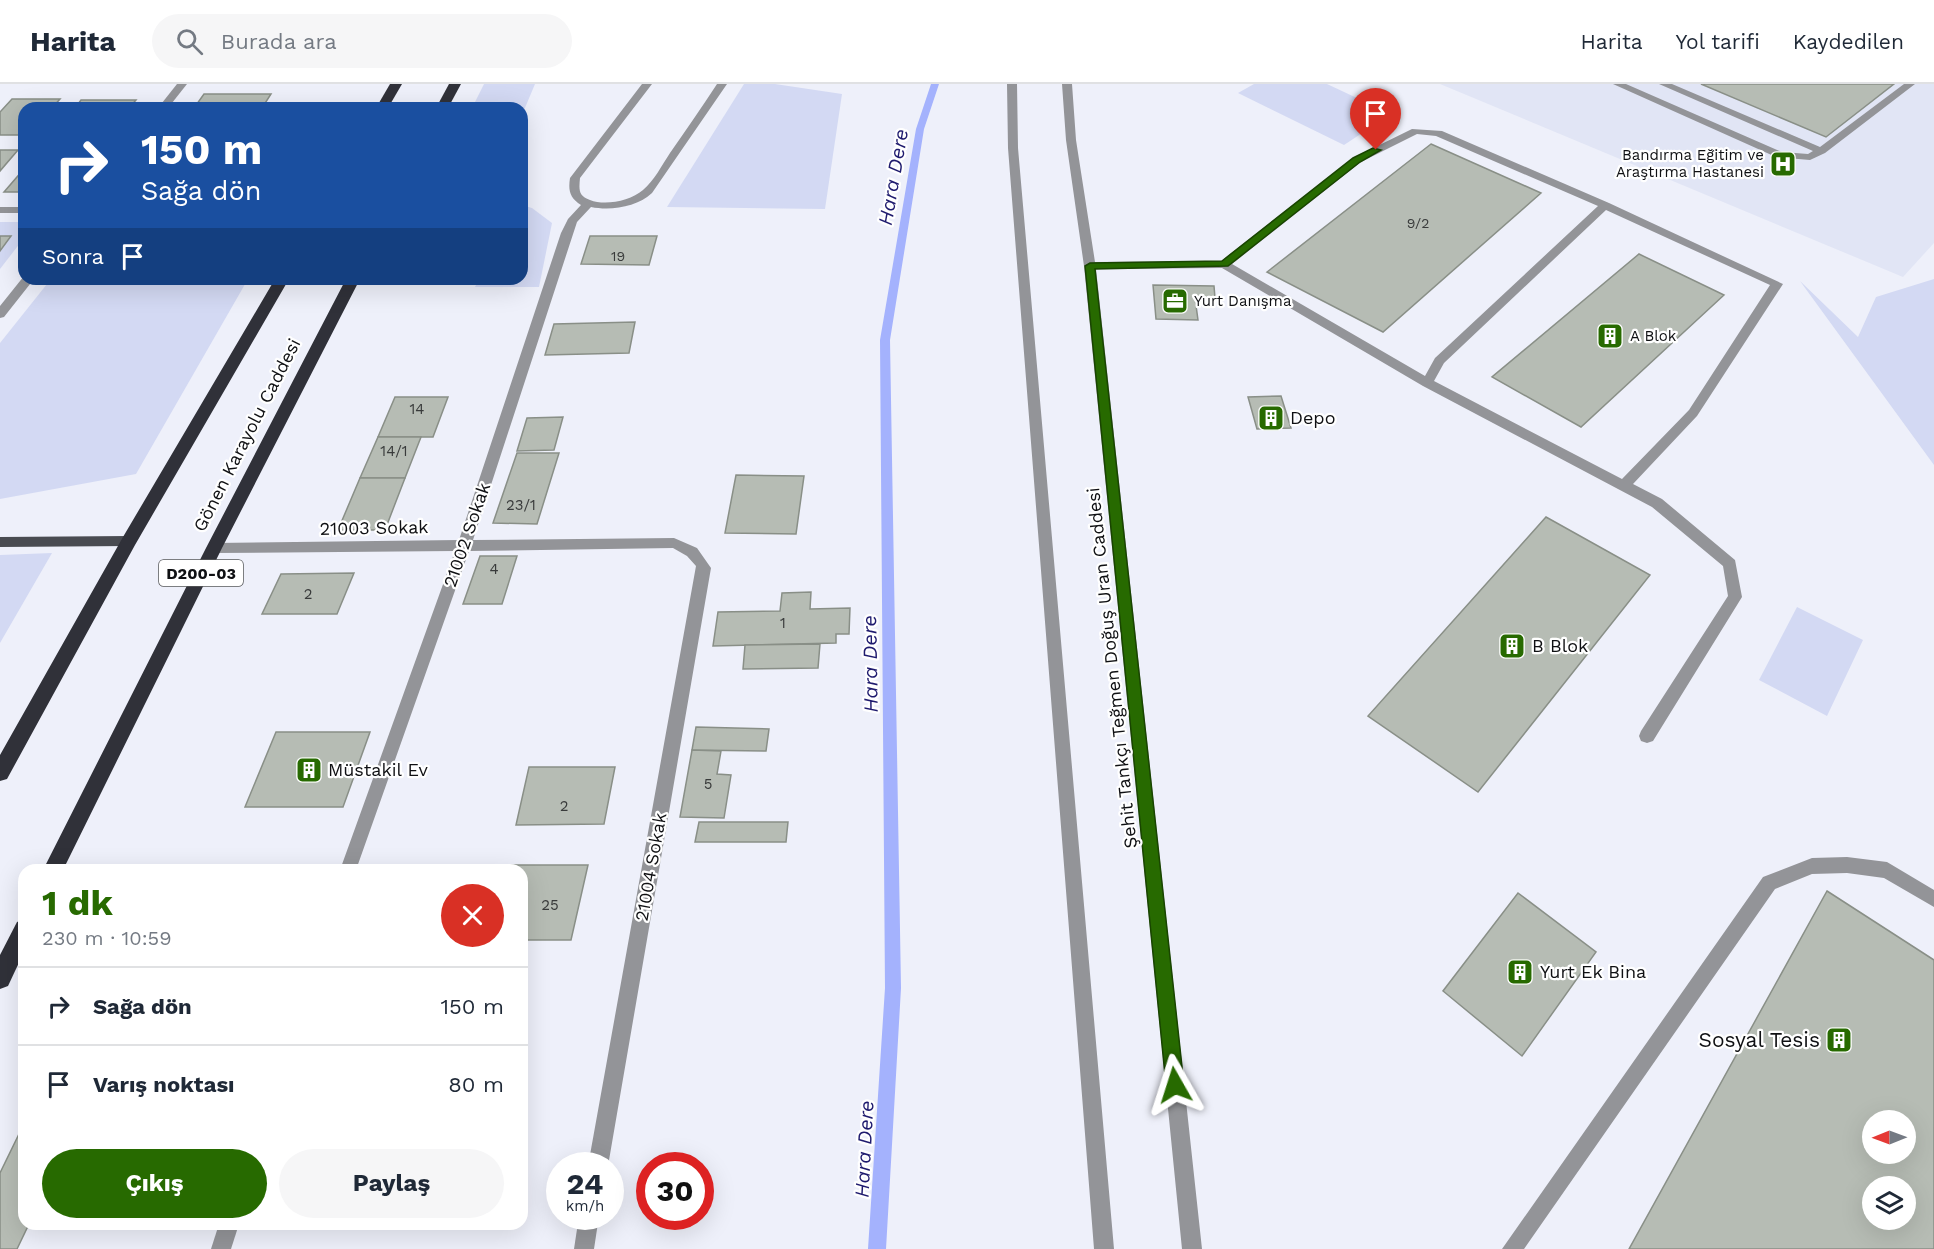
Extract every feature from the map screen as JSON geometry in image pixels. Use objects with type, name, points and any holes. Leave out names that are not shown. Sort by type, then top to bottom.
[{"type":"highway","points":[[386,102],[396,84]]},
{"type":"highway","points":[[445,102],[455,84]]},
{"type":"highway","points":[[0,773],[129,541],[278,285]]},
{"type":"highway","name":"Gönen Karayolu Caddesi","points":[[56,864],[214,548],[350,285]]},
{"type":"highway","points":[[0,978],[18,941]]},
{"type":"main road","points":[[0,542],[129,541]]},
{"type":"street","points":[[168,102],[182,84]]},
{"type":"street","points":[[647,84],[575,178],[572,186],[574,193],[588,204],[619,205],[646,194],[722,84]]},
{"type":"street","points":[[1012,84],[1013,148],[1104,1249]]},
{"type":"street","name":"Şehit Tankçı Teğmen Doğuş Uran Caddesi","points":[[1067,84],[1071,140],[1090,266],[1192,1249]]},
{"type":"street","points":[[1618,84],[1780,155],[1810,157],[1910,84]]},
{"type":"street","points":[[1664,84],[1821,151]]},
{"type":"street","points":[[1224,264],[1357,160],[1416,131],[1438,133],[1777,284],[1693,413],[1625,484]]},
{"type":"street","name":"21002 Sokak","points":[[350,864],[464,545],[566,233],[572,221],[588,204]]},
{"type":"street","points":[[1427,383],[1439,361],[1605,206]]},
{"type":"street","points":[[0,210],[18,210]]},
{"type":"street","points":[[1090,266],[1224,264],[1427,383],[1625,484],[1657,503],[1730,564],[1735,597],[1647,736]]},
{"type":"street","points":[[0,314],[23,285]]},
{"type":"street","name":"21003 Sokak","points":[[214,548],[674,543],[693,552],[704,568]]},
{"type":"street","name":"21004 Sokak","points":[[600,1152],[704,568]]},
{"type":"street","points":[[1512,1249],[1769,883],[1812,866],[1848,865],[1887,870],[1934,899]]},
{"type":"street","points":[[221,1249],[228,1230]]},
{"type":"street","points":[[584,1249],[587,1230]]},
{"type":"shaded area","points":[[484,84],[535,84],[527,102],[475,102]]},
{"type":"shaded area","points":[[744,84],[775,84],[842,94],[825,209],[667,207]]},
{"type":"shaded area","points":[[1254,84],[1327,84],[1391,114],[1344,145],[1238,93]]},
{"type":"shaded area","name":"Bandırma Eğitim ve Araştırma Hastanesi","points":[[1440,84],[1934,84],[1934,243],[1903,277]]},
{"type":"shaded area","points":[[528,207],[552,223],[539,287],[475,287],[476,285],[528,285]]},
{"type":"shaded area","points":[[0,222],[18,222],[18,246],[0,269]]},
{"type":"shaded area","points":[[1934,279],[1934,465],[1800,281],[1858,337],[1876,297]]},
{"type":"shaded area","points":[[46,285],[245,285],[136,474],[0,499],[0,343]]},
{"type":"shaded area","points":[[52,553],[0,643],[0,555]]},
{"type":"shaded area","points":[[1797,607],[1863,640],[1827,716],[1759,680]]},
{"type":"building","points":[[1701,84],[1894,84],[1826,137]]},
{"type":"building","points":[[204,94],[271,94],[266,102],[198,102]]},
{"type":"building","points":[[12,99],[60,99],[57,102],[18,102],[18,135],[0,135],[0,112]]},
{"type":"building","points":[[81,100],[136,100],[134,102],[80,102]]},
{"type":"building","points":[[1431,144],[1541,193],[1383,332],[1267,272]]},
{"type":"building","points":[[0,150],[18,150],[0,171]]},
{"type":"building","points":[[18,176],[18,192],[4,192]]},
{"type":"building","points":[[0,236],[11,236],[0,251]]},
{"type":"building","points":[[590,236],[657,236],[649,265],[581,264]]},
{"type":"building","name":"A Blok","points":[[1639,254],[1724,295],[1581,427],[1492,377]]},
{"type":"building","name":"Yurt Danışma","points":[[1153,285],[1214,286],[1215,298],[1195,298],[1198,320],[1156,319]]},
{"type":"building","points":[[635,322],[629,353],[545,355],[554,324]]},
{"type":"building","name":"Depo","points":[[1281,396],[1291,428],[1257,429],[1248,397]]},
{"type":"building","points":[[395,397],[448,397],[433,437],[378,437]]},
{"type":"building","points":[[563,417],[554,450],[517,451],[527,418]]},
{"type":"building","points":[[378,437],[421,437],[405,478],[360,478]]},
{"type":"building","points":[[517,453],[559,453],[537,524],[493,523]]},
{"type":"building","points":[[736,475],[804,476],[796,534],[725,533]]},
{"type":"building","points":[[360,478],[405,478],[385,530],[338,530]]},
{"type":"building","name":"B Blok","points":[[1546,517],[1650,575],[1478,792],[1368,716]]},
{"type":"building","points":[[480,556],[517,556],[502,604],[463,604]]},
{"type":"building","points":[[354,573],[337,614],[262,614],[281,574]]},
{"type":"building","points":[[811,592],[810,609],[850,608],[849,634],[836,634],[836,643],[713,646],[718,612],[780,611],[782,593]]},
{"type":"building","points":[[820,644],[818,668],[743,669],[745,645]]},
{"type":"building","points":[[696,727],[769,729],[766,751],[692,750]]},
{"type":"building","name":"Müstakil Ev","points":[[276,732],[370,732],[343,807],[245,807]]},
{"type":"building","points":[[692,750],[721,751],[717,774],[731,775],[724,818],[680,817]]},
{"type":"building","points":[[529,767],[615,767],[604,824],[516,825]]},
{"type":"building","points":[[699,822],[788,822],[786,842],[695,842]]},
{"type":"building","points":[[528,865],[588,865],[571,940],[528,940]]},
{"type":"building","name":"Sosyal Tesis","points":[[1827,891],[1934,960],[1934,1249],[1629,1249]]},
{"type":"building","name":"Yurt Ek Bina","points":[[1518,893],[1596,952],[1522,1056],[1443,991]]},
{"type":"building","points":[[18,1136],[18,1230],[26,1230],[17,1249],[0,1249],[0,1173]]},
{"type":"waterway","name":"Hara Dere","points":[[877,1249],[893,988],[885,340],[920,129],[935,84]]},
{"type":"place","name":"Bandırma Eğitim ve Araştırma Hastanesi","points":[[1783,164]]},
{"type":"place","name":"Yurt Danışma","points":[[1175,301]]},
{"type":"place","name":"A Blok","points":[[1610,336]]},
{"type":"place","name":"Depo","points":[[1271,418]]},
{"type":"place","name":"B Blok","points":[[1512,646]]},
{"type":"place","name":"Müstakil Ev","points":[[309,770]]},
{"type":"place","name":"Yurt Ek Bina","points":[[1520,972]]},
{"type":"place","name":"Sosyal Tesis","points":[[1839,1040]]},
{"type":"route","points":[[1175,1085],[1090,266],[1224,264],[1357,160],[1376,150]]}]
